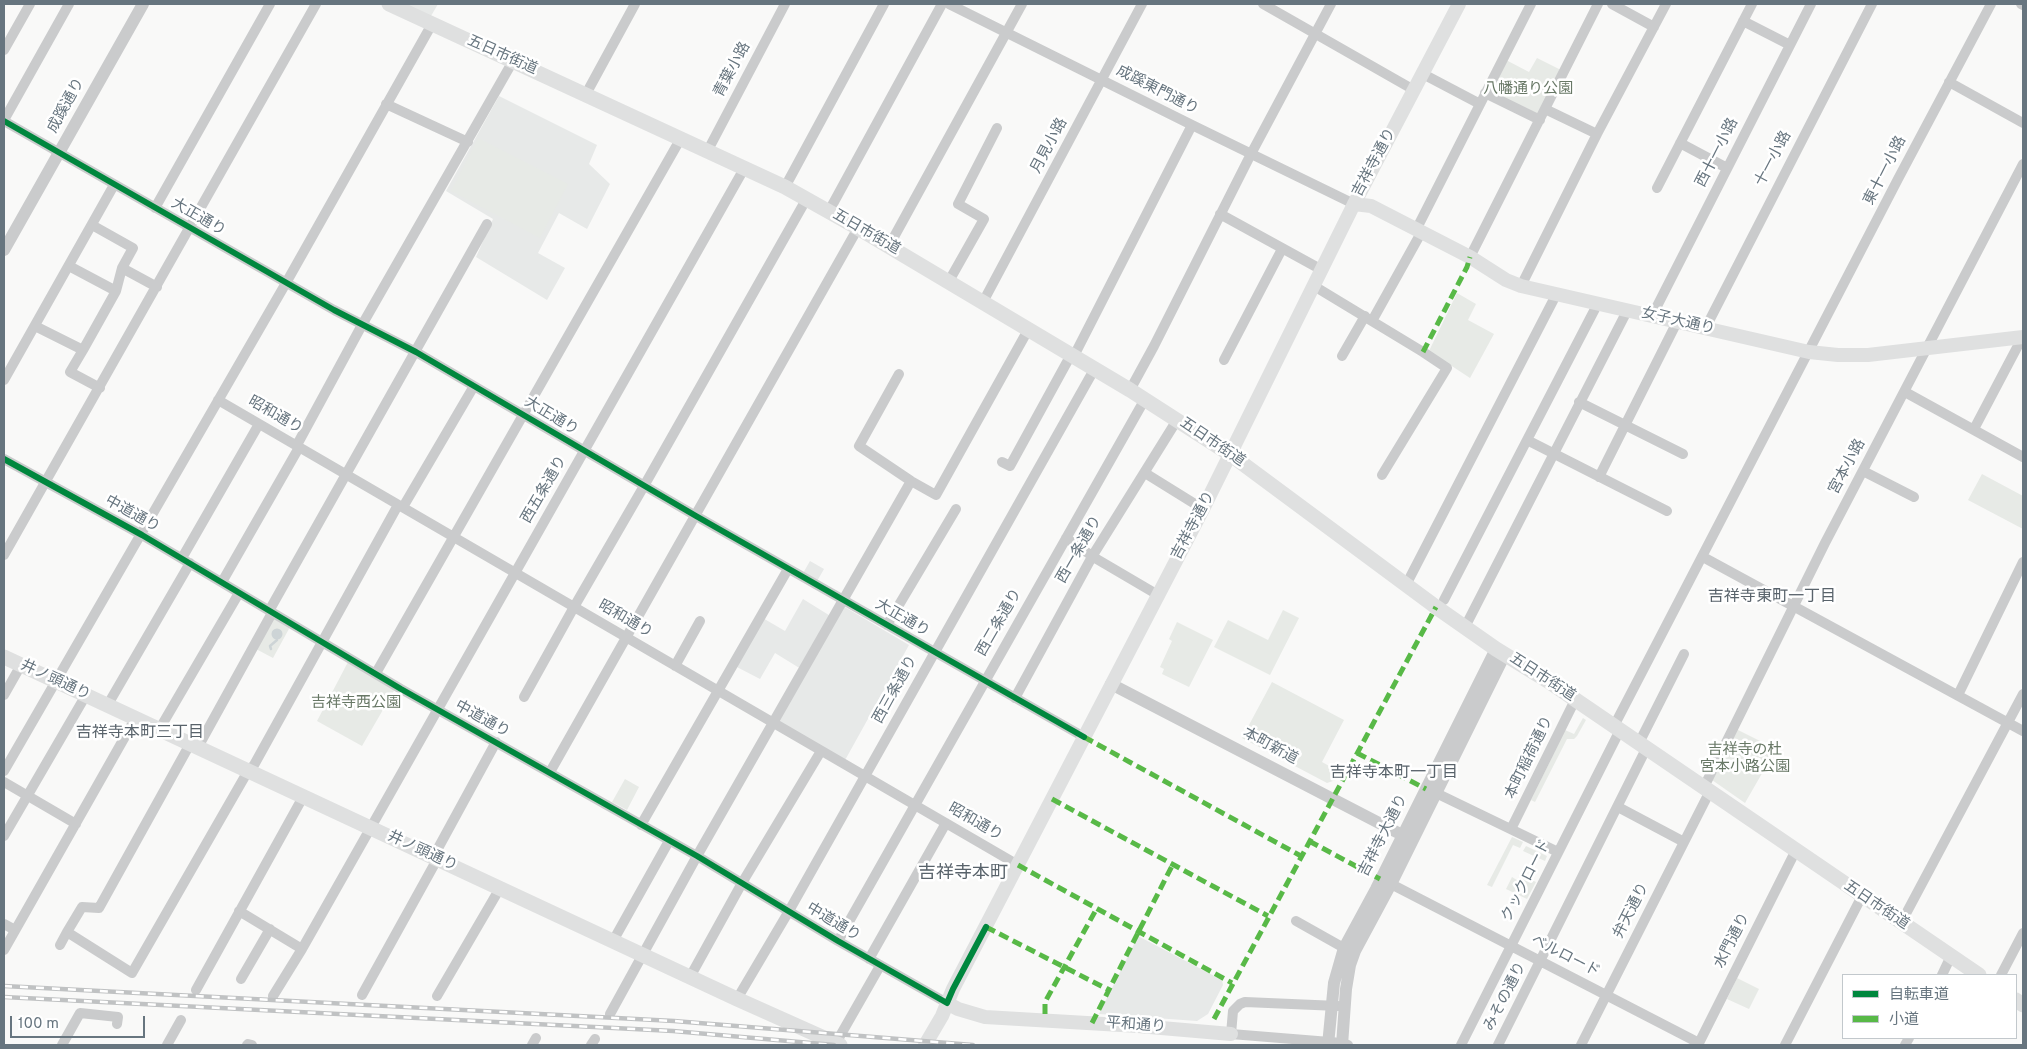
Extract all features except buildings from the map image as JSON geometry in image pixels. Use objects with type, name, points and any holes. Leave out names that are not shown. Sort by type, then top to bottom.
[{"type":"main road","name":"五日市街道","points":[[389,4],[405,7],[432,24],[745,167],[807,198],[1095,368],[1231,455],[1465,627],[1617,728],[1978,974]]},
{"type":"main road","name":"吉祥寺通り","points":[[925,1045],[1204,509],[1354,204],[1459,4]]},
{"type":"main road","name":"女子大通り","points":[[1354,204],[1372,206],[1470,257],[1501,278],[1521,286],[1596,305],[1809,352],[1860,355],[2023,337]]},
{"type":"main road","name":"井ノ頭通り","points":[[4,657],[642,955],[838,1044]]},
{"type":"main road","name":"平和通り","points":[[947,1003],[962,1011],[985,1017],[1138,1026],[1230,1034]]},
{"type":"street","points":[[4,50],[30,4]]},
{"type":"street","points":[[4,121],[69,4]]},
{"type":"street","name":"成蹊通り","points":[[4,250],[144,4]]},
{"type":"street","points":[[155,208],[270,4]]},
{"type":"street","points":[[4,555],[316,4]]},
{"type":"street","points":[[586,94],[635,4]]},
{"type":"street","name":"青葉小路","points":[[708,150],[785,4]]},
{"type":"street","points":[[785,187],[884,4]]},
{"type":"street","points":[[829,211],[942,4]]},
{"type":"street","name":"成蹊東門通り","points":[[949,4],[1192,126],[1354,204]]},
{"type":"street","points":[[889,246],[1022,4]]},
{"type":"street","name":"月見小路","points":[[983,302],[1142,4]]},
{"type":"street","points":[[1263,4],[1414,90]]},
{"type":"street","points":[[1130,390],[1251,154],[1331,4]]},
{"type":"street","points":[[1342,356],[1369,319],[1418,231],[1485,93],[1532,4]]},
{"type":"street","points":[[1470,257],[1598,4]]},
{"type":"street","points":[[1612,4],[1654,27]]},
{"type":"street","points":[[1521,286],[1666,4]]},
{"type":"street","points":[[1657,188],[1752,4]]},
{"type":"street","name":"西十一小路","points":[[1652,316],[1811,4]]},
{"type":"street","name":"十一小路","points":[[1705,328],[1872,4]]},
{"type":"street","name":"東十一小路","points":[[1703,557],[1991,4]]},
{"type":"street","points":[[1743,22],[1790,46]]},
{"type":"street","points":[[5,767],[142,535],[432,24]]},
{"type":"street","points":[[222,582],[297,451],[362,325],[513,61]]},
{"type":"street","points":[[1423,74],[1480,104]]},
{"type":"street","points":[[1949,82],[2023,123]]},
{"type":"street","points":[[1485,93],[1540,120]]},
{"type":"street","points":[[386,104],[468,142]]},
{"type":"street","points":[[1545,109],[1598,134]]},
{"type":"street","name":"大正通り","points":[[4,121],[286,283],[416,352],[644,486],[1084,738]]},
{"type":"street","points":[[1002,462],[1010,466],[1067,362],[1082,341],[1192,126]]},
{"type":"street","points":[[949,281],[984,219],[958,204],[997,128]]},
{"type":"street","points":[[376,673],[681,138]]},
{"type":"street","points":[[1680,143],[1727,168]]},
{"type":"street","name":"宮本小路","points":[[1707,789],[1794,606],[2023,164]]},
{"type":"street","name":"西五条通り","points":[[273,996],[302,949],[745,167]]},
{"type":"street","points":[[4,380],[114,184]]},
{"type":"street","points":[[524,697],[807,198]]},
{"type":"street","points":[[1220,214],[1322,270]]},
{"type":"street","points":[[60,945],[82,907],[99,908],[271,612],[487,224]]},
{"type":"street","points":[[92,225],[133,248],[122,268],[116,291],[70,372],[100,388]]},
{"type":"street","points":[[550,772],[858,228]]},
{"type":"street","points":[[1224,360],[1282,249]]},
{"type":"street","points":[[69,266],[116,291]]},
{"type":"street","points":[[122,268],[157,287]]},
{"type":"street","points":[[1314,286],[1447,368],[1382,475]]},
{"type":"street","points":[[1406,584],[1556,295]]},
{"type":"street","points":[[1444,600],[1596,305]]},
{"type":"street","points":[[1465,627],[1627,311]]},
{"type":"street","points":[[1599,477],[1677,322]]},
{"type":"street","points":[[35,326],[83,350]]},
{"type":"street","points":[[899,374],[859,446],[911,481],[936,495],[1028,330]]},
{"type":"street","points":[[1974,430],[2023,337]]},
{"type":"street","name":"西三条通り","points":[[737,999],[1095,368]]},
{"type":"street","points":[[67,932],[132,973],[248,771],[254,765],[321,641],[400,506],[474,386]]},
{"type":"street","points":[[1905,392],[2022,454]]},
{"type":"street","name":"西二条通り","points":[[838,941],[1145,399]]},
{"type":"street","name":"昭和通り","points":[[218,400],[1018,865]]},
{"type":"street","points":[[1580,402],[1683,454]]},
{"type":"street","name":"西一条通り","points":[[1015,698],[1093,555],[1177,420]]},
{"type":"street","points":[[107,706],[259,424]]},
{"type":"street","points":[[1526,440],[1667,511]]},
{"type":"street","name":"中道通り","points":[[4,459],[142,535],[438,710],[697,856],[880,966],[947,1003]]},
{"type":"street","points":[[1863,471],[1914,497]]},
{"type":"street","points":[[1145,473],[1204,509]]},
{"type":"street","points":[[610,1014],[697,856],[911,481]]},
{"type":"street","points":[[887,625],[956,509]]},
{"type":"street","points":[[1066,538],[1158,595]]},
{"type":"street","points":[[1703,557],[2023,731]]},
{"type":"street","name":"クックロード","points":[[1461,1045],[1703,557]]},
{"type":"street","points":[[1958,695],[2023,562]]},
{"type":"street","points":[[641,825],[788,568]]},
{"type":"street","points":[[159,730],[239,593]]},
{"type":"street","points":[[675,666],[700,621]]},
{"type":"street","name":"吉祥寺大通り","points":[[1344,1044],[1344,1007],[1353,958],[1391,884],[1407,838],[1436,794],[1500,651]]},
{"type":"street","name":"吉祥寺大通り","points":[[1328,1043],[1334,983],[1344,948],[1407,838],[1500,651]]},
{"type":"street","name":"みその通り","points":[[1498,1045],[1618,807],[1684,654]]},
{"type":"street","points":[[4,695],[21,665]]},
{"type":"street","name":"本町新道","points":[[1112,684],[1407,838]]},
{"type":"street","points":[[1901,923],[2023,694]]},
{"type":"street","points":[[4,836],[86,695]]},
{"type":"street","name":"本町稲荷通り","points":[[1511,829],[1575,700]]},
{"type":"street","points":[[4,950],[135,719]]},
{"type":"street","points":[[362,995],[434,865],[436,852],[496,742]]},
{"type":"street","points":[[690,977],[742,883],[821,751]]},
{"type":"street","points":[[4,782],[76,824]]},
{"type":"street","name":"弁天通り","points":[[1581,1045],[1684,842],[1707,789]]},
{"type":"street","points":[[1436,794],[1558,852]]},
{"type":"street","points":[[196,990],[303,797]]},
{"type":"street","points":[[1618,807],[1684,842]]},
{"type":"street","points":[[869,959],[946,823]]},
{"type":"street","points":[[613,941],[669,841]]},
{"type":"street","name":"水門通り","points":[[1698,1044],[1796,850]]},
{"type":"street","name":"ベルロード","points":[[1391,884],[1698,1044]]},
{"type":"street","points":[[437,996],[500,888]]},
{"type":"street","points":[[1785,1045],[1862,896]]},
{"type":"street","points":[[239,911],[302,949]]},
{"type":"street","points":[[1296,921],[1344,948]]},
{"type":"street","points":[[4,924],[15,930]]},
{"type":"street","points":[[241,979],[270,929]]},
{"type":"street","points":[[2002,974],[2023,933]]},
{"type":"street","points":[[1942,974],[1951,956]]},
{"type":"street","points":[[838,1044],[880,966]]},
{"type":"street","points":[[1230,1034],[1233,1011],[1242,1003],[1344,1007]]},
{"type":"street","points":[[62,1045],[80,1014],[118,1017],[117,1024]]},
{"type":"street","points":[[167,1045],[181,1020]]},
{"type":"street","name":"平和通り","points":[[1230,1034],[1344,1044]]},
{"type":"street","points":[[247,1045],[252,1045]]},
{"type":"shaded area","points":[[405,4],[438,4],[431,16]]},
{"type":"shaded area","points":[[499,96],[597,145],[589,164],[610,184],[587,229],[559,213],[538,253],[565,268],[547,300],[476,257],[493,219],[446,191]]},
{"type":"shaded area","points":[[810,561],[824,569],[816,583],[802,575]]},
{"type":"shaded area","points":[[803,599],[832,617],[801,669],[775,653],[760,679],[733,665],[761,617],[785,631]]},
{"type":"shaded area","points":[[843,606],[909,645],[844,762],[777,722]]},
{"type":"shaded area","points":[[277,628],[283,634],[277,640],[271,634]]},
{"type":"shaded area","points":[[1138,936],[1222,980],[1223,985],[1208,1014],[1197,1021],[1099,1014]]},
{"type":"green space","name":"八幡通り公園","points":[[1537,58],[1561,70],[1538,114],[1494,93],[1491,88],[1506,60],[1529,72]]},
{"type":"green space","points":[[478,138],[568,184],[540,238],[451,191]]},
{"type":"green space","points":[[1457,293],[1476,304],[1468,320],[1494,334],[1470,378],[1429,351]]},
{"type":"green space","points":[[1982,474],[2023,496],[2023,529],[1968,500]]},
{"type":"green space","points":[[1283,610],[1299,618],[1270,675],[1214,647],[1228,620],[1268,640]]},
{"type":"green space","points":[[274,618],[290,627],[273,658],[256,649]]},
{"type":"green space","points":[[1177,622],[1213,640],[1189,687],[1162,674],[1164,669],[1160,667],[1172,641],[1169,639]]},
{"type":"green space","name":"吉祥寺西公園","points":[[348,662],[395,689],[362,746],[317,721]]},
{"type":"green space","points":[[1272,682],[1344,720],[1322,762],[1340,772],[1336,780],[1327,783],[1242,738]]},
{"type":"green space","points":[[1583,718],[1586,720],[1577,736],[1574,739],[1567,739],[1535,802],[1531,800],[1565,730],[1574,734]]},
{"type":"green space","name":"吉祥寺の杜 宮本小路公園","points":[[1736,729],[1776,749],[1745,803],[1712,780]]},
{"type":"green space","points":[[625,779],[639,787],[627,810],[612,802]]},
{"type":"green space","points":[[1512,837],[1523,842],[1520,848],[1513,845],[1492,887],[1487,885]]},
{"type":"green space","points":[[1526,846],[1547,856],[1545,861],[1523,851]]},
{"type":"green space","points":[[1523,876],[1536,882],[1527,899],[1506,889],[1512,877],[1520,882]]},
{"type":"green space","points":[[1737,978],[1759,989],[1749,1009],[1727,999]]},
{"type":"waterway","points":[[271,649],[270,646],[277,640]]},
{"type":"railway","points":[[4,986],[674,1021],[973,1045]]},
{"type":"railway","points":[[4,997],[673,1031],[834,1045]]},
{"type":"marked path","points":[[1423,352],[1467,267],[1470,257]]},
{"type":"marked path","points":[[1214,1019],[1436,607]]},
{"type":"marked path","points":[[1084,737],[1301,856]]},
{"type":"marked path","points":[[1357,753],[1426,789]]},
{"type":"marked path","points":[[1052,799],[1268,916]]},
{"type":"marked path","points":[[1309,841],[1380,879]]},
{"type":"marked path","points":[[1092,1023],[1173,864]]},
{"type":"marked path","points":[[1018,865],[1232,983]]},
{"type":"marked path","points":[[1045,1014],[1045,1002],[1097,908]]},
{"type":"marked path","points":[[986,927],[1109,990]]},
{"type":"cycle path","points":[[4,121],[334,310],[416,352],[696,516],[1084,737]]},
{"type":"cycle path","points":[[4,459],[142,535],[401,689],[697,856],[838,941],[947,1003],[986,927]]},
{"type":"district","name":"吉祥寺東町一丁目","points":[[1772,598]]},
{"type":"district","name":"吉祥寺本町三丁目","points":[[140,734]]},
{"type":"district","name":"吉祥寺本町一丁目","points":[[1394,774]]},
{"type":"district","name":"吉祥寺本町","points":[[963,874]]}]
